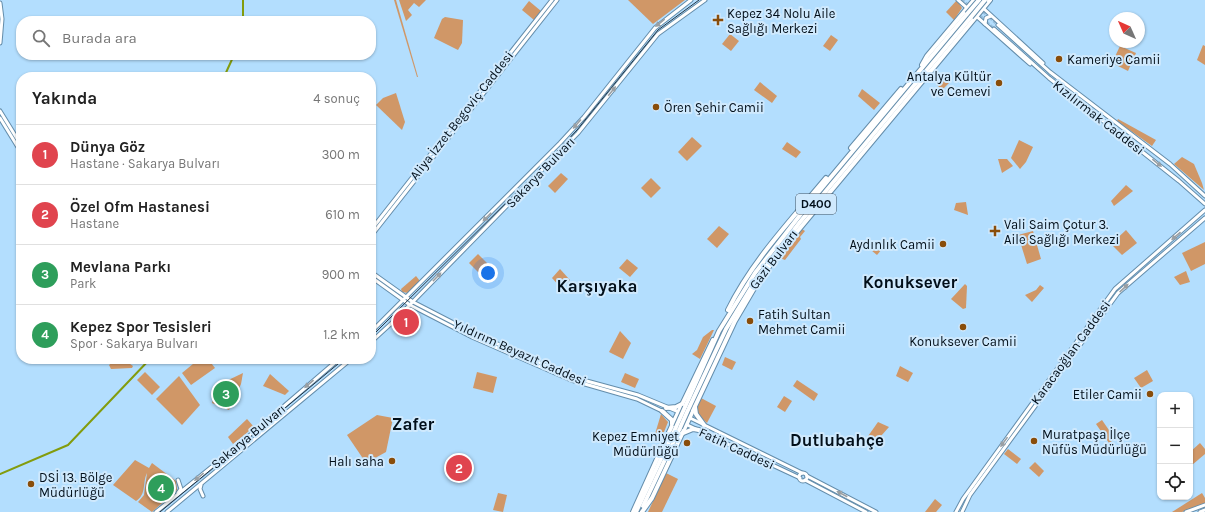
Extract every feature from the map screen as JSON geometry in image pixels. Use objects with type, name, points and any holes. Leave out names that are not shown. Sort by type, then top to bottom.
[{"type":"highway","points":[[967,15],[967,8],[974,0]]},
{"type":"highway","name":"Gazi Bulvarı","points":[[641,512],[678,428],[685,407],[719,332],[755,273],[776,243],[979,0]]},
{"type":"highway","name":"Gazi Bulvarı","points":[[685,407],[726,329],[757,278],[775,254],[918,81],[967,15],[985,0]]},
{"type":"highway","points":[[641,512],[652,498],[735,321],[766,271],[990,0]]},
{"type":"highway","points":[[918,81],[936,66]]},
{"type":"highway","points":[[715,363],[726,329]]},
{"type":"highway","points":[[695,406],[696,414],[704,426]]},
{"type":"highway","points":[[666,408],[685,407]]},
{"type":"highway","points":[[635,512],[674,418],[678,412],[685,407]]},
{"type":"highway","points":[[662,411],[672,420],[670,428]]},
{"type":"highway","name":"Gazi Bulvarı","points":[[635,512],[678,428]]},
{"type":"highway","points":[[681,434],[692,429],[699,430]]},
{"type":"main road","name":"Aliya İzzet Begoviç Caddesi","points":[[376,224],[552,0]]},
{"type":"main road","name":"Aliya İzzet Begoviç Caddesi","points":[[376,230],[557,0]]},
{"type":"main road","name":"Sakarya Bulvarı","points":[[376,337],[413,302],[578,133],[658,34],[705,0]]},
{"type":"main road","points":[[958,0],[1038,71],[1049,78]]},
{"type":"main road","points":[[974,0],[1035,55],[1050,72]]},
{"type":"main road","name":"Sakarya Bulvarı","points":[[376,327],[564,138],[655,28],[690,1]]},
{"type":"main road","points":[[690,1],[692,8]]},
{"type":"main road","points":[[0,3],[2,20],[0,43]]},
{"type":"main road","points":[[961,3],[967,15]]},
{"type":"main road","points":[[986,25],[986,18],[990,16],[993,17]]},
{"type":"main road","name":"Kızılırmak Caddesi","points":[[998,25],[1050,72],[1170,164],[1205,196]]},
{"type":"main road","name":"Kızılırmak Caddesi","points":[[994,29],[1049,78],[1205,203]]},
{"type":"main road","points":[[0,111],[16,138]]},
{"type":"main road","points":[[0,118],[16,144]]},
{"type":"main road","name":"Karacaoğlan Caddesi","points":[[956,512],[963,499],[1115,290],[1205,210]]},
{"type":"main road","name":"Karacaoğlan Caddesi","points":[[962,512],[970,496],[1118,293],[1205,218]]},
{"type":"main road","name":"Yıldırım Beyazıt Caddesi","points":[[376,276],[406,298],[473,333],[572,377],[638,395],[678,412]]},
{"type":"main road","name":"Yıldırım Beyazıt Caddesi","points":[[376,281],[403,301],[472,336],[571,380],[637,399],[674,418]]},
{"type":"main road","name":"Sakarya Bulvarı","points":[[156,512],[333,364]]},
{"type":"main road","name":"Sakarya Bulvarı","points":[[167,512],[345,364]]},
{"type":"main road","name":"Fatih Caddesi","points":[[678,412],[802,473],[876,512]]},
{"type":"main road","name":"Fatih Caddesi","points":[[674,418],[800,478],[801,480],[805,480]]},
{"type":"main road","points":[[800,478],[802,473]]},
{"type":"main road","points":[[807,476],[805,480],[866,512]]},
{"type":"main road","points":[[176,496],[180,489],[178,480]]},
{"type":"main road","points":[[202,483],[200,489],[204,496]]},
{"type":"main road","points":[[1186,512],[1205,506]]},
{"type":"main road","points":[[1192,512],[1205,506]]},
{"type":"main road","points":[[1200,512],[1205,510]]},
{"type":"shaded area","points":[[394,0],[396,0],[418,77],[417,77]]},
{"type":"shaded area","points":[[399,0],[426,0],[419,7],[414,3],[408,10],[412,15],[406,21]]},
{"type":"shaded area","points":[[628,0],[685,0],[653,24]]},
{"type":"shaded area","points":[[957,0],[962,8],[954,20],[946,12]]},
{"type":"shaded area","points":[[529,1],[541,11],[534,20],[522,10]]},
{"type":"shaded area","points":[[445,17],[463,20],[462,43],[458,50],[434,38],[442,19]]},
{"type":"shaded area","points":[[730,34],[739,41],[731,51],[722,44]]},
{"type":"shaded area","points":[[831,35],[838,40],[830,51],[823,46]]},
{"type":"shaded area","points":[[1203,45],[1205,46],[1205,65],[1197,60]]},
{"type":"shaded area","points":[[1119,48],[1125,48],[1136,53],[1128,71],[1112,63]]},
{"type":"shaded area","points":[[945,74],[952,80],[942,90],[936,84]]},
{"type":"shaded area","points":[[760,82],[777,96],[772,103],[754,90]]},
{"type":"shaded area","points":[[862,89],[880,103],[874,110],[858,96]]},
{"type":"shaded area","points":[[396,93],[405,122],[402,130],[376,105],[383,98]]},
{"type":"shaded area","points":[[1118,119],[1156,140],[1152,146],[1117,121]]},
{"type":"shaded area","points":[[692,137],[702,146],[687,161],[678,152]]},
{"type":"shaded area","points":[[1019,140],[1033,147],[1026,162],[1020,169],[1011,158]]},
{"type":"shaded area","points":[[787,142],[801,152],[796,158],[782,149]]},
{"type":"shaded area","points":[[1182,157],[1194,164],[1204,190],[1174,164]]},
{"type":"shaded area","points":[[998,159],[1007,159],[1013,166],[1002,173]]},
{"type":"shaded area","points":[[561,173],[568,179],[555,193],[548,186]]},
{"type":"shaded area","points":[[651,178],[661,188],[651,198],[641,188]]},
{"type":"shaded area","points":[[1126,185],[1133,191],[1114,206],[1111,201]]},
{"type":"shaded area","points":[[966,202],[968,215],[954,210],[956,203]]},
{"type":"shaded area","points":[[719,226],[729,234],[717,248],[707,239]]},
{"type":"shaded area","points":[[802,229],[805,231],[800,237],[801,239],[785,260],[780,258],[779,255]]},
{"type":"shaded area","points":[[1126,230],[1137,243],[1122,255],[1111,244]]},
{"type":"shaded area","points":[[1033,231],[1041,259],[1027,264],[1018,235]]},
{"type":"shaded area","points":[[870,240],[882,249],[877,255],[866,246]]},
{"type":"shaded area","points":[[1205,242],[1205,264],[1191,271],[1182,253]]},
{"type":"shaded area","points":[[478,254],[489,265],[480,274],[469,263]]},
{"type":"shaded area","points":[[627,259],[638,268],[630,277],[619,268]]},
{"type":"shaded area","points":[[560,269],[570,280],[561,288],[552,278]]},
{"type":"shaded area","points":[[1186,271],[1190,282],[1180,285],[1174,277]]},
{"type":"shaded area","points":[[416,276],[420,281],[408,293],[402,292],[401,289]]},
{"type":"shaded area","points":[[965,284],[967,286],[966,308],[963,309],[951,299]]},
{"type":"shaded area","points":[[1040,285],[1044,288],[1032,302],[1025,295],[1036,290]]},
{"type":"shaded area","points":[[714,330],[700,359],[692,354],[697,350],[703,337]]},
{"type":"shaded area","points":[[620,331],[631,343],[623,359],[609,352]]},
{"type":"shaded area","points":[[725,357],[736,362],[732,370],[722,365]]},
{"type":"shaded area","points":[[130,364],[133,366],[132,368],[111,369],[109,365]]},
{"type":"shaded area","points":[[193,364],[212,364],[215,368],[191,385],[182,373]]},
{"type":"shaded area","points":[[900,366],[913,373],[908,382],[896,376]]},
{"type":"shaded area","points":[[1147,370],[1153,381],[1141,388],[1134,378]]},
{"type":"shaded area","points":[[145,372],[160,387],[152,395],[137,380]]},
{"type":"shaded area","points":[[477,372],[497,377],[493,393],[473,388]]},
{"type":"shaded area","points":[[243,373],[241,384],[229,410],[212,403],[218,385]]},
{"type":"shaded area","points":[[625,373],[639,379],[635,388],[621,382]]},
{"type":"shaded area","points":[[270,374],[289,391],[285,395],[263,386]]},
{"type":"shaded area","points":[[179,376],[200,405],[182,425],[156,399]]},
{"type":"shaded area","points":[[797,380],[818,394],[814,401],[793,386]]},
{"type":"shaded area","points":[[784,396],[792,401],[785,412],[777,407]]},
{"type":"shaded area","points":[[701,398],[716,406],[707,423],[699,416],[696,410]]},
{"type":"shaded area","points":[[661,414],[668,422],[662,437],[655,434]]},
{"type":"shaded area","points":[[377,415],[393,418],[386,452],[366,463],[347,435]]},
{"type":"shaded area","points":[[247,419],[254,427],[233,444],[228,437]]},
{"type":"shaded area","points":[[1102,420],[1115,439],[1109,443],[1096,424]]},
{"type":"shaded area","points":[[878,422],[889,427],[873,445],[866,439]]},
{"type":"shaded area","points":[[1200,443],[1205,449],[1205,454],[1193,464],[1193,464],[1193,449]]},
{"type":"shaded area","points":[[1008,449],[1021,459],[1017,464],[1004,454]]},
{"type":"shaded area","points":[[135,460],[149,468],[152,463],[176,481],[177,490],[152,512],[138,502],[144,495],[147,473],[142,495],[136,501],[113,485]]},
{"type":"shaded area","points":[[1035,462],[1044,471],[1039,477],[1029,468]]},
{"type":"shaded area","points":[[666,473],[678,479],[662,512],[648,512]]},
{"type":"shaded area","points":[[498,493],[507,495],[503,512],[493,510]]},
{"type":"shaded area","points":[[1202,493],[1205,498],[1205,503],[1182,512],[1172,512],[1193,500]]},
{"type":"shaded area","points":[[935,499],[942,505],[936,512],[925,512]]},
{"type":"waterway","points":[[243,0],[243,16]]},
{"type":"waterway","points":[[226,72],[232,60]]},
{"type":"waterway","points":[[0,474],[68,445],[145,364]]},
{"type":"tunnel","points":[[962,0],[970,7]]},
{"type":"tunnel","points":[[980,9],[998,25]]},
{"type":"tunnel","points":[[977,13],[994,29]]},
{"type":"tram line","points":[[376,332],[542,167],[577,130],[658,30],[699,0]]},
{"type":"tram line","points":[[160,512],[338,364]]},
{"type":"place","name":"Kepez 34 Nolu Aile Sağlığı Merkezi","points":[[718,20]]},
{"type":"place","name":"Kameriye Camii","points":[[1059,59]]},
{"type":"place","name":"Antalya Kültür ve Cemevi","points":[[999,83]]},
{"type":"place","name":"Ören Şehir Camii","points":[[656,107]]},
{"type":"place","name":"Vali Saim Çotur 3. Aile Sağlığı Merkezi","points":[[995,231]]},
{"type":"place","name":"Aydınlık Camii","points":[[943,244]]},
{"type":"place","name":"Fatih Sultan Mehmet Camii","points":[[750,321]]},
{"type":"place","name":"Dünya Göz","points":[[406,322]]},
{"type":"place","name":"Konuksever Camii","points":[[963,327]]},
{"type":"place","name":"Mevlana Parkı","points":[[226,394]]},
{"type":"place","name":"Etiler Camii","points":[[1150,394]]},
{"type":"place","name":"Muratpaşa İlçe Nüfüs Müdürlüğü","points":[[1034,441]]},
{"type":"place","name":"Kepez Emniyet Müdürlüğü","points":[[687,443]]},
{"type":"place","name":"Halı saha","points":[[392,461]]},
{"type":"place","name":"Özel Ofm Hastanesi","points":[[459,468]]},
{"type":"place","name":"DSİ 13. Bölge Müdürlüğü","points":[[31,484]]},
{"type":"place","name":"Kepez Spor Tesisleri","points":[[161,488]]},
{"type":"district","name":"Konuksever","points":[[910,282]]},
{"type":"district","name":"Karşıyaka","points":[[597,286]]},
{"type":"district","name":"Zafer","points":[[413,424]]},
{"type":"district","name":"Dutlubahçe","points":[[837,440]]}]
